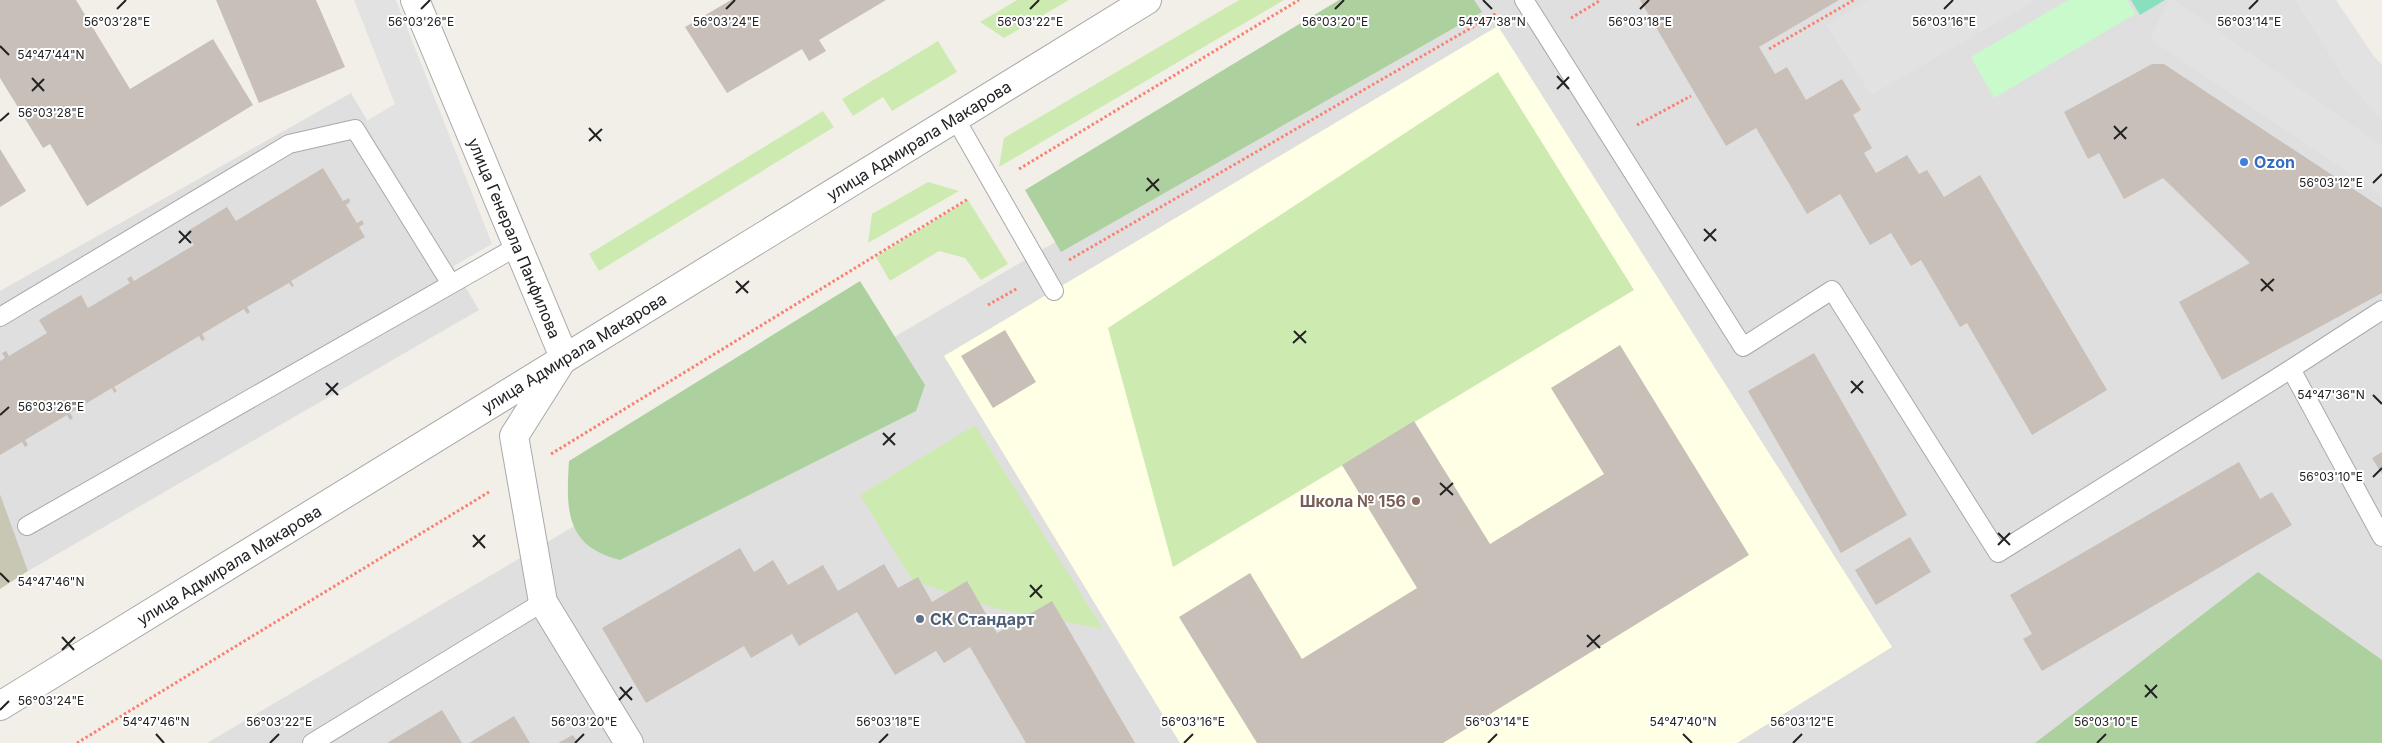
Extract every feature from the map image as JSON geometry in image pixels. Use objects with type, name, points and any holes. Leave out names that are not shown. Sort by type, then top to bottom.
[{"type":"street","name":"улица Генерала Панфилова","points":[[415,0],[564,357],[514,436],[543,602],[629,743]]},
{"type":"street","name":"улица Адмирала Макарова","points":[[0,706],[564,357],[1148,0]]},
{"type":"lane","points":[[1524,0],[1743,347],[1832,290],[1998,553],[2382,310]]},
{"type":"lane","points":[[955,118],[1054,291]]},
{"type":"lane","points":[[0,317],[289,144],[355,129],[451,284]]},
{"type":"lane","points":[[27,526],[518,246]]},
{"type":"lane","points":[[2291,369],[2382,537]]},
{"type":"lane","points":[[312,743],[543,602]]},
{"type":"path","points":[[993,184],[1299,0]]},
{"type":"path","points":[[1769,49],[1854,0]]},
{"type":"path","points":[[988,305],[1502,10]]},
{"type":"path","points":[[1612,139],[1691,96]]},
{"type":"shaded area","points":[[354,0],[396,0],[492,244],[452,267],[365,122],[395,104]]},
{"type":"shaded area","points":[[1465,0],[2329,0],[2382,76],[2382,743],[207,743]]},
{"type":"shaded area","points":[[1869,0],[2036,0],[1871,95],[1826,25]]},
{"type":"shaded area","points":[[2169,0],[2174,0],[2382,146],[2382,195],[2150,39]]},
{"type":"shaded area","points":[[2295,0],[2336,0],[2373,55],[2382,65],[2382,120],[2344,78]]},
{"type":"shaded area","name":"Школа № 156","points":[[1498,26],[1892,647],[1737,743],[1180,743],[944,356]]},
{"type":"shaded area","points":[[351,93],[479,310],[28,571],[0,494],[0,291]]},
{"type":"shaded area","points":[[0,494],[28,571],[0,589]]},
{"type":"green space","points":[[1017,0],[1069,0],[1004,38],[980,22]]},
{"type":"green space","points":[[1239,0],[1284,0],[999,167],[1004,138]]},
{"type":"green space","points":[[1339,0],[1474,0],[1482,12],[1061,252],[1025,190]]},
{"type":"green space","points":[[2068,0],[2127,0],[2135,14],[1994,98],[1971,57]]},
{"type":"green space","points":[[2131,0],[2165,0],[2140,15]]},
{"type":"green space","points":[[938,41],[957,72],[892,111],[883,97],[853,116],[842,99]]},
{"type":"green space","points":[[1498,72],[1634,290],[1173,567],[1108,328]]},
{"type":"green space","points":[[823,111],[834,127],[599,271],[589,254]]},
{"type":"green space","points":[[928,182],[959,191],[868,243],[872,214]]},
{"type":"green space","points":[[968,200],[1008,264],[981,280],[965,258],[939,251],[890,281],[876,257]]},
{"type":"green space","points":[[860,281],[925,385],[916,411],[620,560],[602,554],[588,546],[573,524],[569,510],[569,461]]},
{"type":"green space","points":[[975,425],[1103,629],[998,609],[912,580],[860,495]]},
{"type":"green space","points":[[2258,572],[2382,660],[2382,743],[2035,743]]},
{"type":"building","points":[[0,0],[76,0],[130,89],[213,39],[253,105],[87,206],[50,144],[43,148],[0,78]]},
{"type":"building","points":[[216,0],[316,0],[345,67],[259,103]]},
{"type":"building","points":[[731,0],[886,0],[819,40],[826,51],[809,61],[802,49],[727,93],[685,27]]},
{"type":"building","points":[[1640,0],[1839,0],[1759,47],[1775,74],[1787,67],[1806,100],[1842,79],[1861,110],[1853,115],[1872,148],[1864,153],[1876,173],[1907,155],[1919,174],[1927,170],[1944,197],[1980,175],[2107,390],[2032,435],[1967,323],[1960,327],[1921,260],[1911,266],[1891,233],[1870,245],[1840,194],[1807,214],[1756,128],[1726,146]]},
{"type":"building","points":[[2152,64],[2164,64],[2382,208],[2382,293],[2222,380],[2179,302],[2250,263],[2163,178],[2124,199],[2099,153],[2088,159],[2064,112]]},
{"type":"building","points":[[0,149],[26,191],[0,207]]},
{"type":"building","points":[[323,168],[343,201],[349,198],[350,202],[346,205],[357,223],[362,220],[364,224],[359,227],[365,237],[291,281],[294,286],[292,287],[289,283],[247,307],[250,312],[247,314],[244,309],[202,334],[205,339],[202,341],[199,336],[114,387],[117,391],[114,393],[112,388],[70,413],[73,418],[70,420],[67,415],[25,440],[28,445],[25,447],[22,442],[0,455],[0,361],[5,358],[2,353],[6,351],[9,356],[47,333],[39,320],[81,295],[88,308],[130,283],[127,279],[131,276],[134,281],[194,245],[186,232],[227,207],[236,221]]},
{"type":"building","points":[[1005,330],[1036,382],[993,408],[961,356]]},
{"type":"building","points":[[1620,345],[1749,555],[1443,743],[1257,743],[1179,617],[1250,573],[1302,659],[1417,588],[1342,465],[1414,421],[1490,544],[1604,474],[1551,388]]},
{"type":"building","points":[[1814,353],[1907,515],[1841,553],[1748,391]]},
{"type":"building","points":[[2382,452],[2382,474],[2372,458]]},
{"type":"building","points":[[2239,462],[2260,499],[2272,492],[2292,525],[2042,671],[2023,639],[2032,634],[2010,595]]},
{"type":"building","points":[[1910,537],[1931,572],[1876,605],[1855,570]]},
{"type":"building","points":[[740,548],[754,572],[773,560],[788,585],[823,565],[838,591],[884,564],[898,588],[918,577],[932,602],[967,581],[997,633],[1052,601],[1135,743],[1026,743],[970,647],[944,663],[936,651],[895,675],[857,612],[799,646],[792,634],[751,658],[744,646],[646,703],[602,628]]},
{"type":"building","points":[[442,710],[462,743],[387,743]]},
{"type":"building","points":[[514,716],[530,743],[469,743]]},
{"type":"building","points":[[573,735],[578,743],[558,743]]},
{"type":"place","name":"Ozon","points":[[2244,162]]},
{"type":"place","name":"Школа № 156","points":[[1416,501]]},
{"type":"place","name":"СК Стандарт","points":[[920,619]]}]
